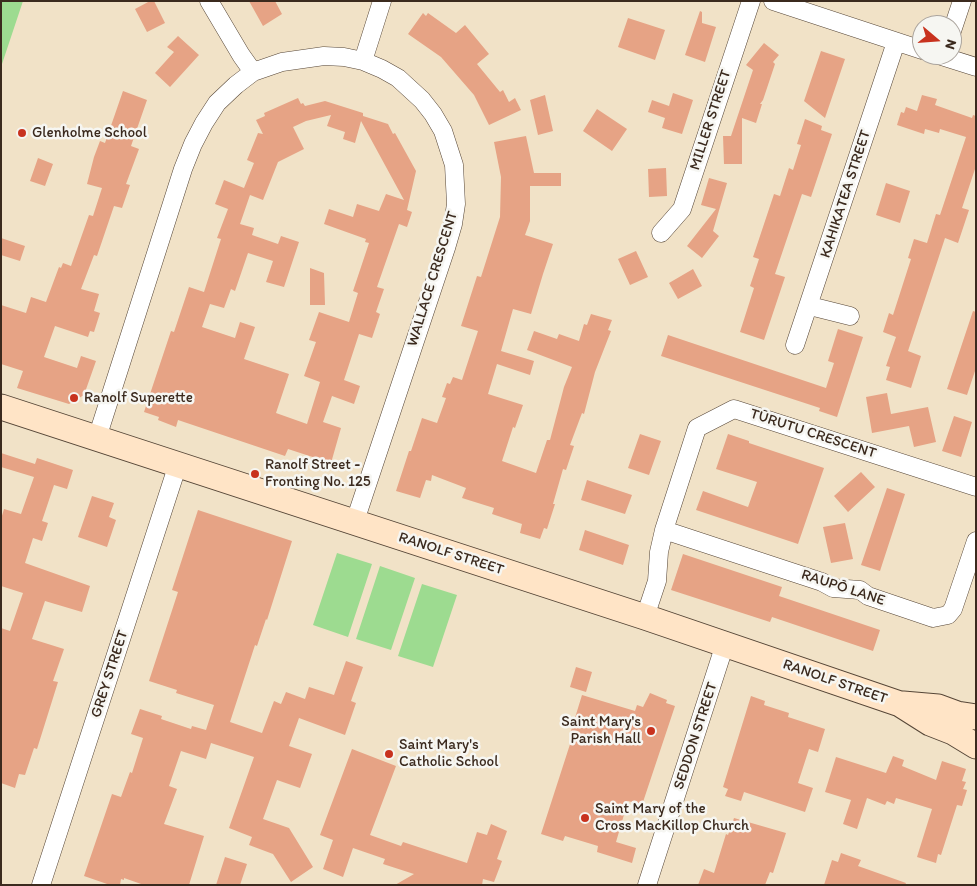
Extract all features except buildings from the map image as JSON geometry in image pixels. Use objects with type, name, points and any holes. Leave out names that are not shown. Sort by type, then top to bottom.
[{"type":"street","points":[[209,1],[241,56],[253,72]]},
{"type":"street","points":[[363,61],[382,1]]},
{"type":"street","name":"MILLER STREET","points":[[661,233],[682,209],[750,1]]},
{"type":"street","points":[[773,1],[912,47]]},
{"type":"street","points":[[957,15],[962,1]]},
{"type":"street","name":"KAHIKATEA STREET","points":[[796,345],[896,42]]},
{"type":"street","name":"WALLACE CRESCENT","points":[[97,438],[183,169],[193,144],[217,103],[253,72],[282,62],[324,56],[363,61],[398,78],[412,90],[433,114],[443,131],[454,165],[456,204],[453,224],[446,248],[355,521]]},
{"type":"street","points":[[962,62],[976,67]]},
{"type":"street","points":[[810,306],[850,316]]},
{"type":"street","name":"RANOLF STREET","points":[[1,407],[355,521],[900,704],[930,723],[953,732],[976,746]]},
{"type":"street","name":"TŪRUTU CRESCENT","points":[[645,617],[657,580],[659,552],[664,530],[697,428],[734,409],[976,487]]},
{"type":"street","name":"GREY STREET","points":[[41,885],[178,464]]},
{"type":"street","name":"RAUPŌ LANE","points":[[664,530],[822,582],[834,588],[860,590],[868,596],[933,618],[948,615],[953,609],[976,541]]},
{"type":"street","name":"SEDDON STREET","points":[[647,885],[725,644]]},
{"type":"street","name":"RANOLF STREET","points":[[900,704],[938,707],[958,714],[976,717]]},
{"type":"green space","points":[[1,1],[23,1],[1,67]]},
{"type":"green space","points":[[337,553],[372,564],[348,637],[313,625]]},
{"type":"green space","points":[[380,566],[415,578],[391,650],[356,639]]},
{"type":"green space","points":[[422,584],[457,595],[433,667],[398,656]]},
{"type":"place","name":"Glenholme School","points":[[22,133]]},
{"type":"place","name":"Ranolf Superette","points":[[74,398]]},
{"type":"place","name":"Ranolf Street - Fronting No. 125","points":[[255,474]]},
{"type":"place","name":"Saint Mary's Parish Hall","points":[[651,731]]},
{"type":"place","name":"Saint Mary's Catholic School","points":[[389,754]]},
{"type":"place","name":"Saint Mary of the Cross MacKillop Church","points":[[585,818]]}]
